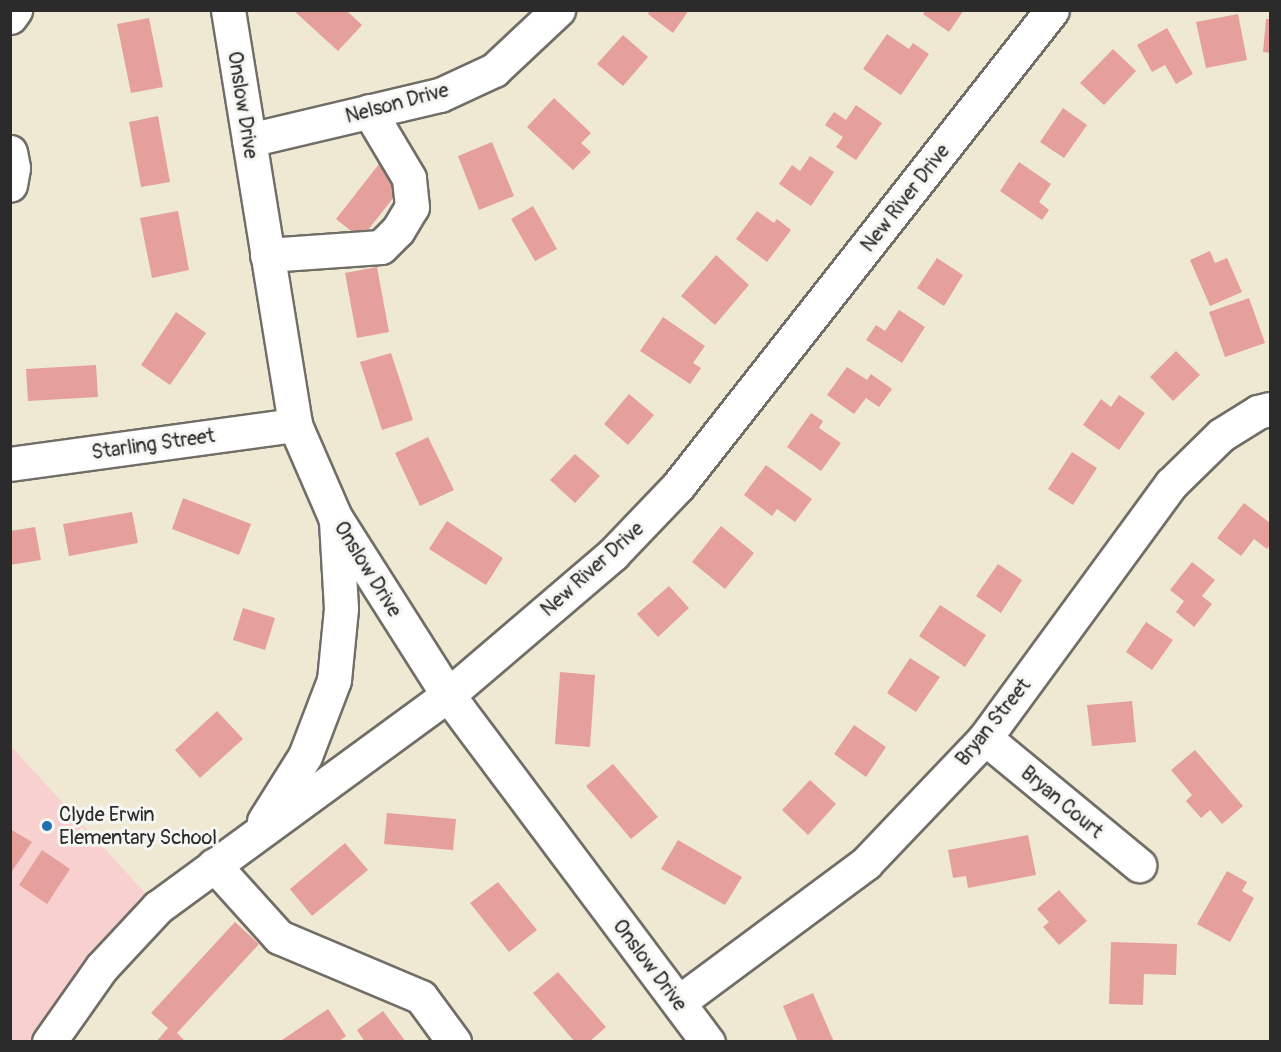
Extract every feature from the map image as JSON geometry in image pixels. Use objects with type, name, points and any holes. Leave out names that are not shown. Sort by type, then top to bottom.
[{"type":"street","points":[[10,17],[15,10]]},
{"type":"street","name":"Onslow Drive","points":[[228,10],[294,425],[335,517],[448,695],[708,1041]]},
{"type":"street","name":"Nelson Drive","points":[[249,140],[440,95],[494,70],[558,10]]},
{"type":"street","name":"New River Drive","points":[[49,1041],[102,967],[150,916],[255,835],[448,695],[614,554],[678,486],[1052,10]]},
{"type":"street","points":[[267,255],[381,247],[398,230],[412,207],[409,177],[369,111]]},
{"type":"street","points":[[10,152],[13,168],[10,185]]},
{"type":"street","name":"Bryan Street","points":[[679,1002],[866,863],[985,738],[1171,484],[1221,435],[1258,412],[1270,409]]},
{"type":"street","name":"Starling Street","points":[[10,464],[294,425]]},
{"type":"street","points":[[255,835],[305,756],[334,680],[341,608],[335,517]]},
{"type":"street","name":"Bryan Court","points":[[985,738],[1139,865]]},
{"type":"street","points":[[214,866],[279,937],[421,997],[454,1041]]},
{"type":"shaded area","name":"Clyde Erwin Elementary School","points":[[10,745],[158,907],[49,1041],[11,1041]]},
{"type":"building","points":[[293,10],[346,10],[362,25],[338,51]]},
{"type":"building","points":[[650,10],[689,10],[673,33],[648,14]]},
{"type":"building","points":[[925,10],[964,10],[949,32],[923,14]]},
{"type":"building","points":[[1238,14],[1247,60],[1206,68],[1196,22]]},
{"type":"building","points":[[149,18],[163,87],[131,93],[117,24]]},
{"type":"building","points":[[1266,19],[1270,19],[1270,53],[1263,52]]},
{"type":"building","points":[[1167,28],[1193,74],[1176,84],[1165,65],[1152,72],[1137,45]]},
{"type":"building","points":[[887,34],[909,49],[913,43],[929,54],[901,95],[863,69]]},
{"type":"building","points":[[623,35],[648,57],[623,86],[597,64]]},
{"type":"building","points":[[1113,49],[1136,71],[1104,105],[1080,83]]},
{"type":"building","points":[[554,98],[591,133],[581,143],[591,152],[573,170],[527,127]]},
{"type":"building","points":[[856,105],[882,123],[856,160],[836,147],[843,137],[825,125],[834,112],[846,120]]},
{"type":"building","points":[[1063,108],[1087,125],[1064,158],[1040,142]]},
{"type":"building","points":[[158,116],[170,182],[141,187],[129,122]]},
{"type":"building","points":[[492,142],[514,196],[479,210],[458,156]]},
{"type":"building","points":[[810,156],[834,172],[811,206],[779,184],[792,165],[800,171]]},
{"type":"building","points":[[1019,162],[1051,184],[1039,202],[1049,210],[1042,220],[1000,191]]},
{"type":"building","points":[[379,164],[404,184],[361,239],[336,219]]},
{"type":"building","points":[[533,206],[557,249],[535,261],[511,219]]},
{"type":"building","points":[[178,211],[189,270],[152,278],[140,218]]},
{"type":"building","points":[[757,211],[774,223],[777,219],[791,230],[767,262],[736,239]]},
{"type":"building","points":[[1210,251],[1215,263],[1227,258],[1242,292],[1210,306],[1190,260]]},
{"type":"building","points":[[716,255],[749,285],[715,325],[681,296]]},
{"type":"building","points":[[937,258],[963,275],[944,306],[917,288]]},
{"type":"building","points":[[377,267],[389,332],[357,338],[345,273]]},
{"type":"building","points":[[1249,298],[1265,343],[1225,357],[1209,312]]},
{"type":"building","points":[[899,310],[925,327],[902,363],[866,340],[876,325],[885,331]]},
{"type":"building","points":[[176,312],[206,333],[170,385],[141,365]]},
{"type":"building","points":[[663,317],[705,346],[693,363],[701,368],[690,384],[640,351]]},
{"type":"building","points":[[1176,351],[1200,375],[1173,401],[1150,377]]},
{"type":"building","points":[[391,353],[413,420],[382,430],[360,362]]},
{"type":"building","points":[[96,365],[98,397],[28,401],[26,369]]},
{"type":"building","points":[[847,367],[867,380],[871,374],[892,389],[879,407],[866,398],[854,414],[827,395]]},
{"type":"building","points":[[629,394],[654,415],[628,445],[604,424]]},
{"type":"building","points":[[1119,395],[1145,413],[1119,450],[1083,425],[1101,399],[1111,407]]},
{"type":"building","points":[[811,413],[823,421],[819,428],[841,443],[821,471],[787,447]]},
{"type":"building","points":[[428,437],[454,490],[420,506],[395,453]]},
{"type":"building","points":[[1072,452],[1097,468],[1073,505],[1048,489]]},
{"type":"building","points":[[575,454],[600,476],[575,503],[550,480]]},
{"type":"building","points":[[766,465],[812,499],[795,522],[777,509],[772,516],[744,495]]},
{"type":"building","points":[[183,498],[251,524],[239,555],[172,529]]},
{"type":"building","points":[[1244,503],[1270,523],[1270,545],[1267,549],[1254,539],[1241,556],[1217,538]]},
{"type":"building","points":[[132,512],[138,543],[69,556],[63,524]]},
{"type":"building","points":[[447,521],[503,558],[486,585],[429,549]]},
{"type":"building","points":[[721,526],[754,553],[725,589],[692,562]]},
{"type":"building","points":[[35,527],[41,560],[10,565],[10,531]]},
{"type":"building","points":[[1192,562],[1215,580],[1202,596],[1212,604],[1194,627],[1176,612],[1184,601],[1170,590]]},
{"type":"building","points":[[998,564],[1022,580],[1001,613],[976,596]]},
{"type":"building","points":[[669,586],[689,608],[658,637],[637,614]]},
{"type":"building","points":[[940,605],[986,635],[965,667],[919,636]]},
{"type":"building","points":[[243,608],[275,618],[265,650],[233,640]]},
{"type":"building","points":[[1146,622],[1173,640],[1152,670],[1126,652]]},
{"type":"building","points":[[910,658],[940,677],[916,712],[887,693]]},
{"type":"building","points":[[560,672],[595,675],[590,747],[555,744]]},
{"type":"building","points":[[1132,701],[1136,742],[1092,746],[1087,705]]},
{"type":"building","points":[[217,711],[243,739],[200,778],[175,750]]},
{"type":"building","points":[[854,725],[886,747],[866,777],[834,754]]},
{"type":"building","points":[[1195,750],[1243,806],[1222,824],[1210,810],[1201,818],[1186,801],[1192,795],[1171,770]]},
{"type":"building","points":[[613,764],[658,817],[631,839],[586,786]]},
{"type":"building","points":[[810,780],[836,804],[808,835],[782,810]]},
{"type":"building","points":[[387,813],[456,819],[453,850],[384,844]]},
{"type":"building","points":[[10,829],[32,842],[10,874]]},
{"type":"building","points":[[1028,835],[1036,875],[968,888],[966,876],[953,878],[948,850]]},
{"type":"building","points":[[678,840],[742,877],[725,905],[661,869]]},
{"type":"building","points":[[345,843],[368,870],[312,916],[290,889]]},
{"type":"building","points":[[42,850],[70,869],[47,904],[19,885]]},
{"type":"building","points":[[1227,871],[1247,882],[1242,891],[1254,898],[1230,942],[1197,924]]},
{"type":"building","points":[[498,882],[537,930],[509,952],[470,903]]},
{"type":"building","points":[[1059,890],[1087,921],[1059,945],[1043,927],[1049,922],[1037,909]]},
{"type":"building","points":[[235,922],[259,944],[177,1033],[186,1042],[156,1042],[168,1028],[151,1013]]},
{"type":"building","points":[[1111,942],[1177,944],[1176,975],[1144,974],[1143,1005],[1109,1004]]},
{"type":"building","points":[[558,972],[606,1027],[589,1042],[575,1042],[533,993]]},
{"type":"building","points":[[813,993],[834,1042],[798,1042],[783,1006]]},
{"type":"building","points":[[328,1009],[346,1036],[338,1042],[279,1042]]},
{"type":"building","points":[[383,1011],[406,1042],[365,1042],[357,1030]]},
{"type":"place","name":"Clyde Erwin Elementary School","points":[[47,826]]}]
